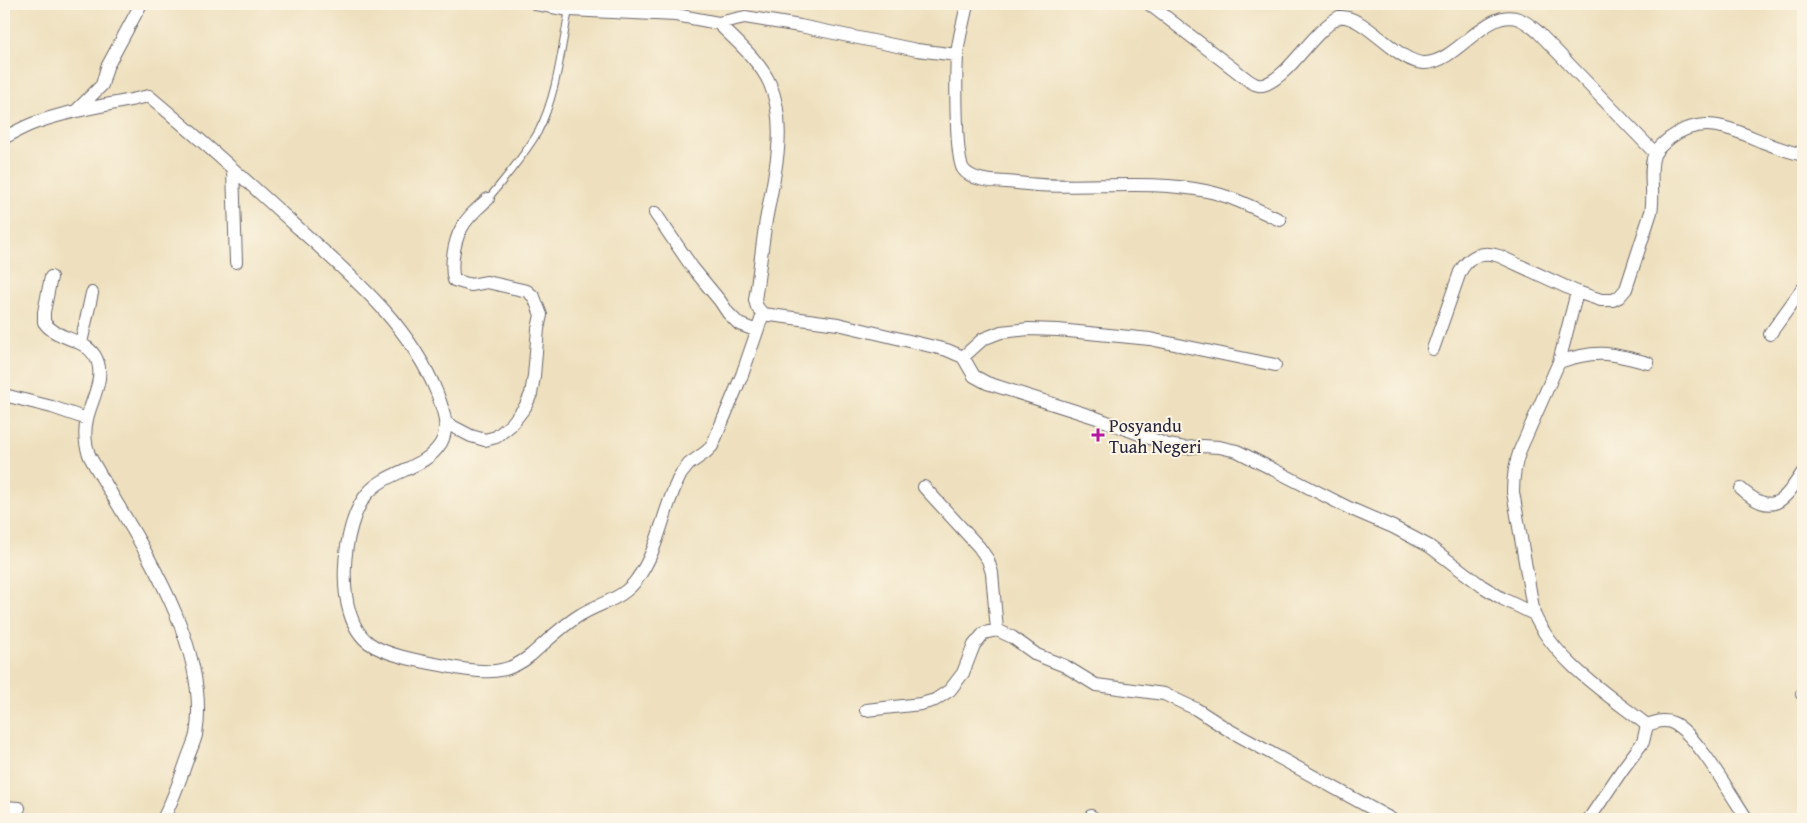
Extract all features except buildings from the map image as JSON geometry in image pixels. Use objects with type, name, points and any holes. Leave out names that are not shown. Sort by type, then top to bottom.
[{"type":"street","points":[[76,111],[102,85],[107,67],[141,4]]},
{"type":"street","points":[[536,4],[570,10],[678,10],[718,23],[751,56],[769,82],[779,117],[773,181],[755,300],[757,307],[764,314],[838,324],[947,350],[962,357],[974,376],[987,383],[1094,417],[1168,446],[1185,448],[1219,447],[1237,451],[1429,546],[1482,586],[1534,614]]},
{"type":"street","points":[[744,4],[745,17]]},
{"type":"street","points":[[967,4],[957,55],[959,157],[962,167],[969,175],[1020,184],[1050,186],[1149,185],[1207,191],[1235,200],[1280,220]]},
{"type":"street","points":[[1148,4],[1257,85],[1266,84],[1278,76],[1316,36],[1339,17],[1355,21],[1407,56],[1424,63],[1436,61],[1449,54],[1499,19],[1511,17],[1520,19],[1538,32],[1655,153]]},
{"type":"street","points":[[718,23],[745,17],[908,48],[957,55]]},
{"type":"street","points":[[4,138],[32,124],[76,111],[150,96],[233,168],[326,253],[389,315],[401,329],[428,371],[439,397],[446,423],[444,438],[431,455],[406,470],[383,480],[361,502],[355,515],[346,554],[345,582],[350,614],[361,636],[367,642],[382,650],[462,669],[493,672],[515,666],[579,615],[624,593],[638,578],[653,547],[678,481],[689,464],[712,446],[742,375],[764,314]]},
{"type":"street","points":[[1433,349],[1460,272],[1468,261],[1476,255],[1485,253],[1499,256],[1577,292],[1601,300],[1608,301],[1619,297],[1626,289],[1653,204],[1652,173],[1655,153],[1663,144],[1683,130],[1690,127],[1710,125],[1742,132],[1765,143],[1803,155]]},
{"type":"street","points":[[233,168],[236,262]]},
{"type":"street","points":[[446,423],[477,438],[485,440],[496,437],[511,426],[520,416],[530,394],[534,376],[541,315],[534,297],[527,291],[505,285],[487,282],[471,285],[454,280],[452,271],[453,258],[460,230],[471,216],[488,200]]},
{"type":"street","points":[[655,213],[692,267],[720,300],[728,313],[739,324],[757,331]]},
{"type":"street","points":[[51,276],[44,312],[44,322],[52,330],[81,343],[95,357],[98,368],[98,380],[95,396],[87,418],[85,439],[90,457],[161,579],[185,637],[195,678],[198,701],[196,736],[174,797],[163,819]]},
{"type":"street","points":[[1770,334],[1803,288]]},
{"type":"street","points":[[1577,292],[1559,362],[1515,465],[1513,492],[1534,614],[1539,626],[1561,654],[1590,680],[1647,725]]},
{"type":"street","points":[[81,343],[92,293]]},
{"type":"street","points":[[962,357],[983,339],[1001,332],[1029,329],[1058,330],[1150,340],[1275,365]]},
{"type":"street","points":[[1559,362],[1576,356],[1599,353],[1648,363]]},
{"type":"street","points":[[4,395],[87,418]]},
{"type":"street","points":[[1740,489],[1753,500],[1773,504],[1787,495],[1803,472]]},
{"type":"street","points":[[924,487],[980,547],[988,560],[992,573],[997,630]]},
{"type":"street","points":[[866,710],[921,704],[934,700],[950,690],[962,673],[974,645],[984,633],[997,630],[1012,637],[1037,655],[1065,666],[1096,685],[1164,694],[1196,709],[1274,756],[1391,819]]},
{"type":"street","points":[[1647,725],[1664,720],[1688,734],[1747,819]]},
{"type":"street","points":[[1589,819],[1630,758],[1644,742],[1647,725]]},
{"type":"street","points":[[4,807],[19,808]]},
{"type":"lane","points":[[488,200],[537,132],[546,113],[554,88],[570,10]]},
{"type":"place","name":"Posyandu Tuah Negeri","points":[[1098,435]]}]
